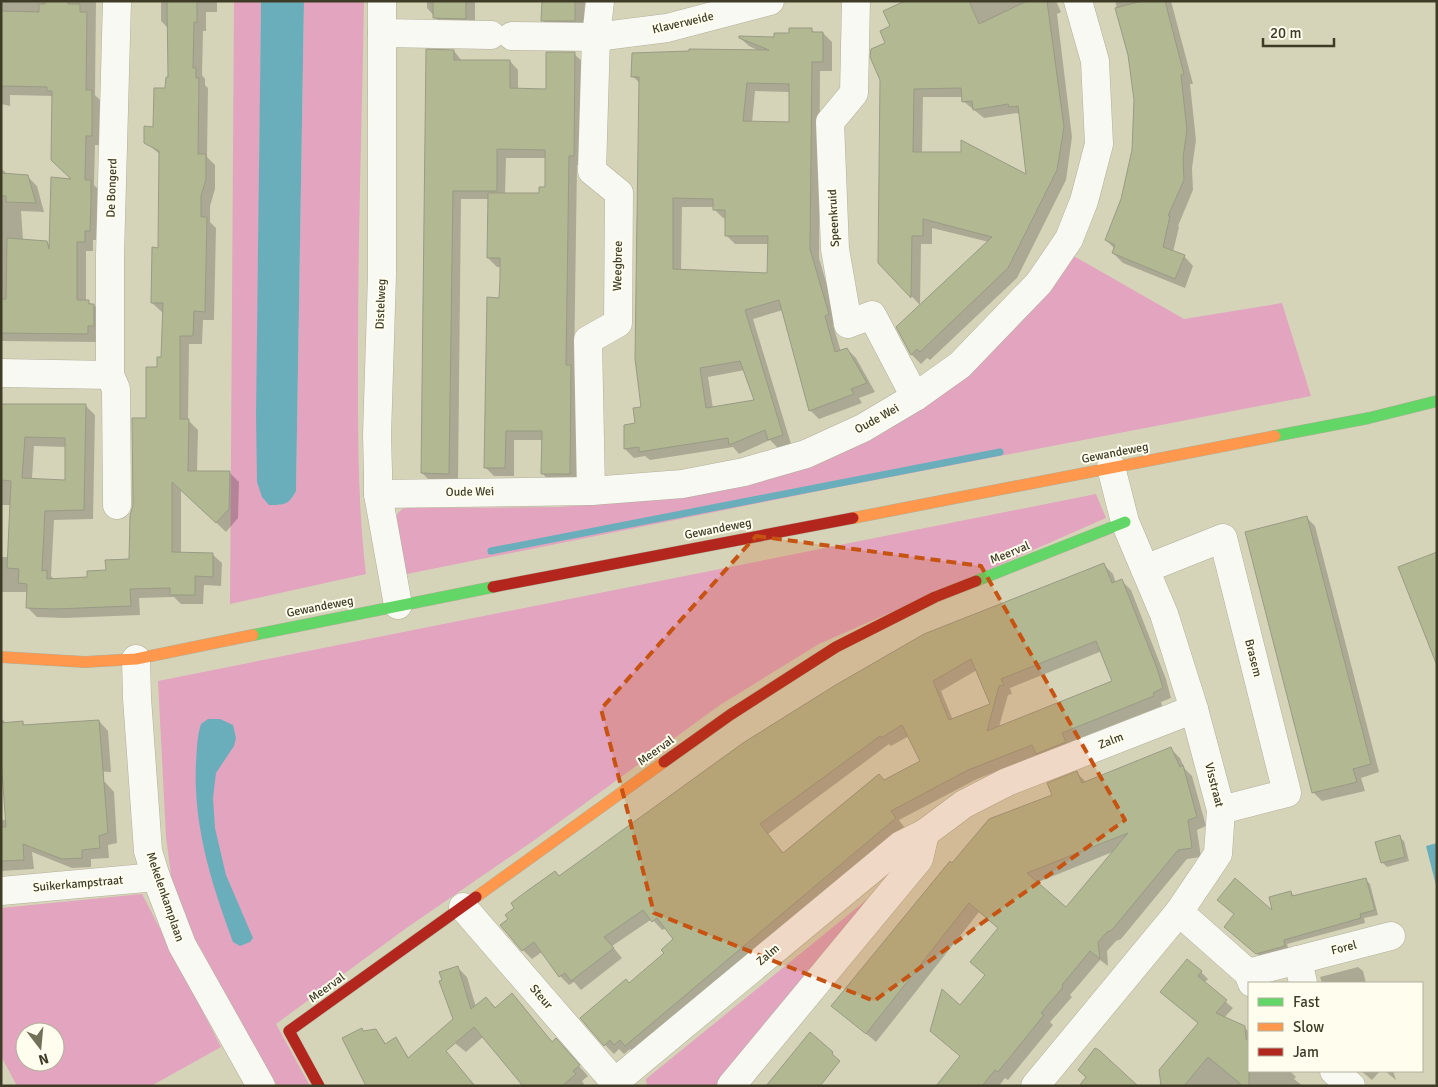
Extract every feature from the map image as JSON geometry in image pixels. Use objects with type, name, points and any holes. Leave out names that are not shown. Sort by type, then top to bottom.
[{"type":"street","name":"De Bongerd","points":[[117,1],[110,255],[110,375],[116,389],[117,505]]},
{"type":"street","name":"Distelweg","points":[[382,1],[382,275],[377,435],[378,494],[398,605]]},
{"type":"street","points":[[596,37],[600,1]]},
{"type":"street","name":"Klaverweide","points":[[382,33],[596,37],[667,28],[770,1]]},
{"type":"street","name":"Speenkruid","points":[[856,1],[854,92],[830,122],[835,249],[848,324],[872,315],[914,397]]},
{"type":"street","name":"Oude Wei","points":[[378,494],[591,491],[682,484],[744,472],[806,454],[863,428],[914,397],[960,365],[1039,283],[1069,239],[1084,201],[1098,144],[1095,61],[1078,1]]},
{"type":"street","name":"Weegbree","points":[[591,491],[588,340],[618,323],[619,193],[592,170],[596,37]]},
{"type":"street","points":[[1,373],[110,375]]},
{"type":"street","name":"Gewandeweg","points":[[1,657],[85,662],[136,659],[398,605],[1369,418],[1437,401]]},
{"type":"street","name":"Visstraat","points":[[1035,1086],[1179,912],[1218,854],[1221,810],[1194,708],[1164,614],[1125,522],[1111,467]]},
{"type":"street","name":"Meerval","points":[[319,1086],[289,1031],[730,715],[836,647],[935,598],[1125,522]]},
{"type":"street","name":"Brasem","points":[[1145,569],[1223,538],[1287,793],[1221,810]]},
{"type":"street","name":"Mekelenkamplaan","points":[[136,659],[148,851],[182,946],[262,1086]]},
{"type":"street","name":"Zalm","points":[[616,1084],[901,845],[925,833],[964,804],[1007,782],[1194,708]]},
{"type":"street","points":[[731,1086],[919,859],[925,833]]},
{"type":"street","name":"Suikerkampstraat","points":[[1,891],[156,877]]},
{"type":"street","name":"Steur","points":[[463,908],[616,1084]]},
{"type":"street","name":"Forel","points":[[1179,912],[1250,978],[1301,972],[1391,936]]},
{"type":"street","points":[[1335,1072],[1351,1086]]},
{"type":"highlighted area","points":[[756,536],[981,566],[1125,820],[874,1001],[654,913],[601,709]]},
{"type":"shaded area","points":[[234,1],[261,1],[259,207],[269,505],[278,505],[289,501],[296,491],[304,1],[364,1],[358,406],[360,490],[366,574],[230,604]]},
{"type":"shaded area","points":[[1072,255],[1184,319],[1282,303],[1311,396],[839,487],[407,574],[394,534],[394,518],[402,509],[413,507],[559,507],[627,502],[818,463],[878,435],[925,407],[967,374]]},
{"type":"shaded area","points":[[1096,494],[1106,518],[819,644],[720,705],[536,839],[405,929],[276,1024],[310,1086],[277,1086],[194,937],[172,882],[166,837],[158,681]]},
{"type":"shaded area","points":[[896,876],[724,1086],[647,1086],[646,1079]]},
{"type":"shaded area","points":[[142,894],[221,1047],[151,1086],[17,1086],[1,1056],[1,908]]},
{"type":"water","points":[[261,1],[304,1],[296,491],[288,502],[274,505],[269,505],[262,497],[257,482],[256,416]]},
{"type":"water","points":[[208,719],[220,719],[233,725],[236,738],[234,746],[216,773],[213,798],[215,828],[226,875],[253,938],[250,942],[240,946],[233,942],[211,876],[197,809],[196,762],[198,738],[201,724]]},
{"type":"water","points":[[1437,843],[1437,889],[1426,846]]},
{"type":"building","points":[[45,1],[68,1],[68,4],[80,4],[80,12],[87,12],[86,90],[92,90],[92,136],[86,136],[85,180],[91,180],[91,204],[90,231],[85,231],[85,242],[77,242],[77,300],[89,300],[89,304],[94,304],[94,326],[88,326],[88,334],[1,333],[1,299],[6,299],[7,238],[47,241],[49,249],[51,177],[71,179],[51,160],[52,91],[47,91],[47,87],[1,86],[1,11],[39,12],[39,4],[45,4]]},
{"type":"building","points":[[167,1],[197,1],[197,23],[194,22],[193,68],[196,68],[196,78],[199,78],[198,154],[206,154],[206,179],[201,196],[201,217],[207,217],[205,312],[194,311],[193,336],[180,336],[180,419],[189,419],[188,471],[230,471],[229,509],[216,523],[172,482],[172,552],[213,553],[213,577],[195,576],[195,595],[170,595],[170,588],[130,589],[131,606],[55,609],[26,608],[27,584],[18,583],[19,569],[7,568],[11,481],[1,480],[1,404],[86,404],[84,510],[45,511],[42,571],[47,570],[47,579],[87,577],[87,571],[106,570],[105,560],[129,559],[130,516],[133,505],[132,418],[146,418],[146,367],[157,367],[157,357],[161,357],[163,303],[151,303],[152,247],[158,248],[159,151],[144,143],[144,126],[153,127],[154,88],[165,88],[166,77],[168,77]],"holes":[[[25,437],[65,438],[65,480],[22,478]]]},
{"type":"building","points":[[433,1],[466,1],[466,19],[433,18]]},
{"type":"building","points":[[542,1],[575,1],[575,21],[541,21]]},
{"type":"building","points":[[905,1],[969,1],[979,24],[1027,1],[1047,1],[1064,127],[1057,170],[1008,268],[920,352],[917,349],[911,355],[896,327],[992,237],[923,219],[923,236],[912,236],[911,298],[878,263],[880,80],[870,57],[871,49],[885,43],[880,31],[890,26],[883,11]],"holes":[[[961,88],[962,102],[972,101],[973,110],[1008,104],[1009,107],[1018,106],[1026,174],[961,140],[961,152],[913,152],[914,89]]]},
{"type":"building","points":[[1142,1],[1165,1],[1184,74],[1181,75],[1187,130],[1183,158],[1184,180],[1168,216],[1170,216],[1163,247],[1185,255],[1175,279],[1112,253],[1115,245],[1105,240],[1121,199],[1132,150],[1134,100],[1128,55],[1115,8]]},
{"type":"building","points":[[789,28],[812,28],[812,32],[823,32],[823,62],[812,62],[810,249],[829,314],[825,316],[835,352],[847,348],[867,383],[851,389],[854,394],[809,411],[779,300],[745,310],[783,435],[768,440],[765,430],[729,445],[728,438],[639,452],[639,447],[624,449],[624,425],[635,423],[633,408],[641,407],[635,359],[639,77],[631,77],[632,53],[689,51],[689,49],[769,50],[739,38],[739,36],[774,37],[774,33],[789,33]],"holes":[[[747,83],[789,84],[789,122],[743,121]],[[673,198],[713,199],[713,210],[725,210],[725,236],[768,236],[767,273],[673,269]],[[740,361],[754,400],[706,408],[700,368]]]},
{"type":"building","points":[[426,49],[454,50],[454,60],[510,60],[510,88],[546,89],[546,52],[575,52],[574,156],[569,156],[566,365],[571,365],[570,474],[541,474],[542,431],[506,431],[505,468],[484,468],[487,297],[499,298],[500,278],[500,258],[487,258],[488,193],[539,193],[539,187],[545,187],[545,150],[497,149],[497,191],[453,191],[449,474],[421,473]]},
{"type":"building","points":[[1,173],[28,175],[36,203],[6,202],[6,196],[1,196]]},
{"type":"building","points":[[1307,516],[1371,764],[1353,769],[1357,782],[1312,793],[1245,532]]},
{"type":"building","points":[[1437,552],[1437,663],[1436,663],[1398,567]]},
{"type":"building","points":[[1104,563],[1112,583],[1122,579],[1163,688],[1153,693],[1154,696],[1062,733],[1066,742],[1036,754],[1032,745],[968,770],[891,811],[896,818],[625,1046],[620,1040],[614,1045],[610,1040],[604,1046],[580,1018],[626,979],[629,983],[664,953],[661,950],[673,939],[657,918],[652,922],[643,910],[604,937],[614,948],[571,981],[565,973],[559,977],[534,942],[522,951],[500,925],[508,919],[505,915],[514,908],[511,903],[555,871],[559,876],[743,743],[834,686],[924,634]],"holes":[[[1096,641],[1112,681],[987,731],[999,686],[1004,685],[1001,679]],[[971,659],[990,704],[949,720],[933,681]],[[902,725],[920,761],[884,780],[879,774],[783,853],[760,824],[880,736],[881,738]]]},
{"type":"building","points":[[99,720],[108,833],[99,836],[100,848],[82,850],[82,858],[62,859],[23,844],[24,860],[1,861],[1,827],[6,827],[1,758],[1,723],[23,721],[23,725]]},
{"type":"building","points":[[1171,747],[1180,767],[1183,765],[1197,817],[1188,820],[1192,848],[1178,850],[1112,930],[1107,932],[1098,942],[1100,959],[1090,951],[1041,1013],[1044,1015],[998,1072],[995,1070],[982,1086],[936,1086],[960,1056],[930,1031],[942,989],[960,1005],[985,975],[970,962],[998,928],[969,903],[866,1034],[831,1006],[950,861],[952,863],[989,819],[1052,795],[1047,783],[1077,771],[1082,783]],"holes":[[[1128,833],[1066,907],[1027,873]]]},
{"type":"building","points":[[1400,835],[1405,857],[1381,863],[1375,842]]},
{"type":"building","points":[[1235,878],[1272,910],[1269,897],[1291,891],[1292,896],[1366,878],[1375,910],[1360,914],[1361,918],[1284,940],[1285,946],[1256,954],[1224,927],[1234,914],[1217,900]]},
{"type":"building","points":[[1187,959],[1202,971],[1198,976],[1227,1000],[1216,1013],[1245,1026],[1246,1039],[1248,1040],[1249,1086],[1243,1086],[1208,1057],[1184,1086],[1161,1086],[1159,1070],[1198,1023],[1160,992]]},
{"type":"building","points":[[458,966],[471,1009],[486,997],[495,1008],[512,993],[552,1042],[556,1038],[580,1065],[573,1071],[576,1074],[562,1086],[523,1086],[474,1027],[446,1051],[475,1086],[366,1086],[342,1038],[362,1028],[363,1031],[376,1029],[385,1044],[396,1037],[408,1058],[453,1019],[439,981],[442,980],[439,972]]},
{"type":"building","points":[[810,1032],[833,1052],[832,1054],[840,1061],[820,1086],[766,1086]]},
{"type":"building","points":[[1095,1048],[1138,1086],[1079,1086],[1086,1077],[1078,1070]]},
{"type":"waterway","points":[[491,551],[1000,452]]},
{"type":"traffic: fast","points":[[1275,436],[1369,418],[1437,401]]},
{"type":"traffic: fast","points":[[976,581],[1125,522]]},
{"type":"traffic: fast","points":[[253,635],[493,587]]},
{"type":"traffic: slow","points":[[853,518],[1275,436]]},
{"type":"traffic: slow","points":[[1,657],[85,662],[136,659],[253,635]]},
{"type":"traffic: slow","points":[[476,897],[664,762]]},
{"type":"traffic: jam","points":[[493,587],[853,518]]},
{"type":"traffic: jam","points":[[664,762],[730,715],[836,647],[935,597],[976,581]]},
{"type":"traffic: jam","points":[[319,1086],[289,1031],[476,897]]}]
